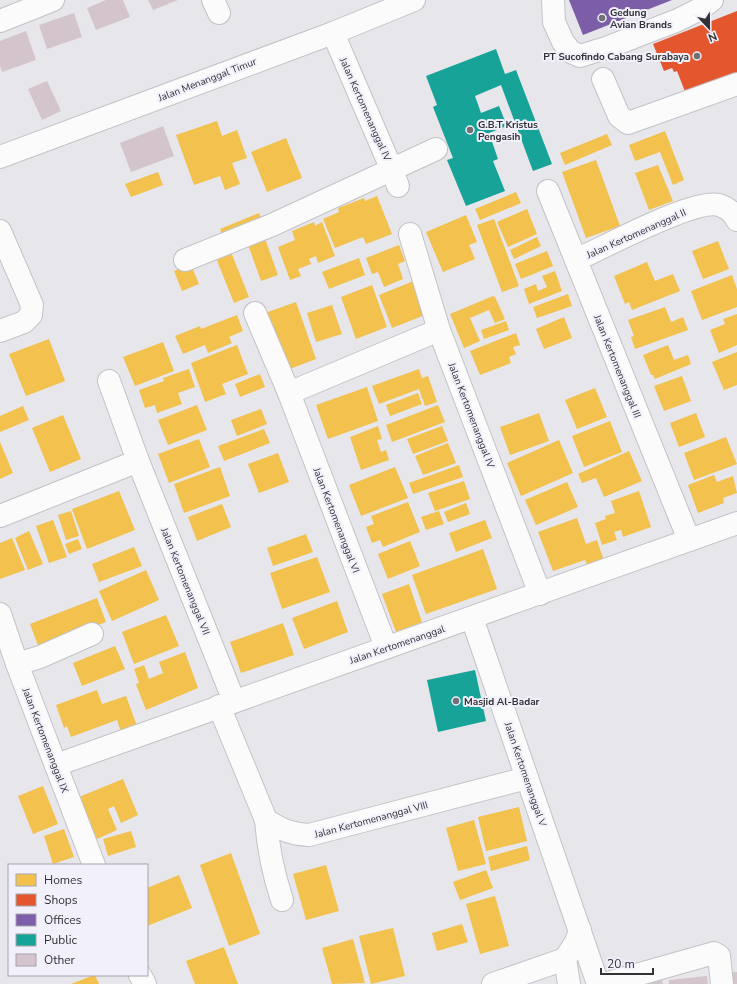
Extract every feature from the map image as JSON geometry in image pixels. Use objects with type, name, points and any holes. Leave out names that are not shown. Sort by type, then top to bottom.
[{"type":"street","points":[[0,22],[53,0]]},
{"type":"street","name":"Jalan Menanggal Timur","points":[[0,158],[333,33],[414,0]]},
{"type":"street","points":[[553,0],[554,22],[563,42],[571,52],[580,56],[606,48],[678,20],[702,8],[712,0]]},
{"type":"street","name":"Jalan Kertomenanggal IV","points":[[333,33],[394,177]]},
{"type":"street","points":[[603,79],[618,116],[628,123],[737,84]]},
{"type":"street","points":[[185,260],[394,177],[436,149]]},
{"type":"street","name":"Jalan Kertomenanggal III","points":[[548,191],[689,540]]},
{"type":"street","name":"Jalan Kertomenanggal II","points":[[576,260],[680,212],[700,206],[718,205],[732,211],[737,220]]},
{"type":"street","points":[[0,231],[32,305],[31,315],[24,322],[0,331]]},
{"type":"street","name":"Jalan Kertomenanggal IV","points":[[410,234],[439,330],[540,594]]},
{"type":"street","name":"Jalan Kertomenanggal VI","points":[[255,313],[289,393],[386,647]]},
{"type":"street","points":[[289,393],[439,330]]},
{"type":"street","name":"Jalan Kertomenanggal VII","points":[[109,381],[227,703]]},
{"type":"street","points":[[0,516],[138,461]]},
{"type":"street","name":"Jalan Kertomenanggal","points":[[56,765],[737,523]]},
{"type":"street","name":"Jalan Kertomenanggal IX","points":[[0,614],[17,664],[94,864]]},
{"type":"street","name":"Jalan Kertomenanggal V","points":[[472,618],[580,930],[600,983]]},
{"type":"street","points":[[17,664],[40,657],[92,634]]},
{"type":"street","points":[[227,703],[266,820],[268,848],[274,877],[282,900]]},
{"type":"street","name":"Jalan Kertomenanggal VIII","points":[[266,820],[281,830],[295,834],[309,835],[527,778]]},
{"type":"street","points":[[493,984],[565,959],[576,942],[580,930]]},
{"type":"street","points":[[600,983],[630,980],[714,953],[719,956],[722,984]]},
{"type":"street","points":[[565,959],[569,984]]},
{"type":"building: Homes","points":[[217,121],[222,136],[237,130],[247,158],[232,163],[240,184],[225,190],[220,176],[194,185],[176,135]]},
{"type":"building: Homes","points":[[665,131],[684,180],[673,185],[660,152],[635,161],[629,145]]},
{"type":"building: Homes","points":[[607,134],[612,145],[565,165],[560,153]]},
{"type":"building: Homes","points":[[286,138],[302,178],[267,192],[251,152]]},
{"type":"building: Homes","points":[[596,160],[620,226],[586,238],[562,172]]},
{"type":"building: Homes","points":[[658,165],[673,201],[649,210],[635,173]]},
{"type":"building: Homes","points":[[158,172],[163,185],[131,197],[125,184]]},
{"type":"building: Homes","points":[[516,192],[521,203],[480,220],[475,209]]},
{"type":"building: Homes","points":[[377,196],[392,234],[366,244],[363,237],[335,248],[323,219],[339,212],[338,208],[364,198],[365,201]]},
{"type":"building: Homes","points":[[527,209],[537,234],[508,247],[497,222]]},
{"type":"building: Homes","points":[[259,213],[264,225],[224,241],[220,229]]},
{"type":"building: Homes","points":[[466,215],[477,242],[469,245],[475,259],[443,272],[426,232]]},
{"type":"building: Homes","points":[[494,219],[519,286],[502,292],[477,225]]},
{"type":"building: Homes","points":[[314,222],[315,226],[322,222],[335,256],[318,263],[316,256],[309,259],[311,264],[298,269],[301,276],[290,280],[278,247],[295,240],[292,231]]},
{"type":"building: Homes","points":[[263,233],[278,275],[261,281],[246,239]]},
{"type":"building: Homes","points":[[537,237],[541,246],[514,259],[510,250]]},
{"type":"building: Homes","points":[[718,241],[729,269],[703,279],[692,251]]},
{"type":"building: Homes","points":[[399,245],[405,261],[398,264],[403,279],[384,287],[378,272],[372,274],[366,258]]},
{"type":"building: Homes","points":[[547,251],[553,266],[521,279],[515,264]]},
{"type":"building: Homes","points":[[231,252],[249,297],[234,303],[216,258]]},
{"type":"building: Homes","points":[[359,258],[365,275],[329,289],[322,272]]},
{"type":"building: Homes","points":[[647,262],[655,281],[673,274],[680,291],[632,310],[629,302],[625,304],[614,276]]},
{"type":"building: Homes","points":[[191,265],[199,284],[182,291],[174,271]]},
{"type":"building: Homes","points":[[555,271],[562,291],[529,304],[524,289],[536,284],[538,291],[547,287],[542,276]]},
{"type":"building: Homes","points":[[732,275],[737,289],[737,307],[702,320],[691,291]]},
{"type":"building: Homes","points":[[416,280],[430,313],[392,328],[379,295]]},
{"type":"building: Homes","points":[[372,285],[387,327],[356,339],[341,297]]},
{"type":"building: Homes","points":[[568,294],[572,306],[537,318],[533,307]]},
{"type":"building: Homes","points":[[493,296],[495,297],[505,319],[495,323],[489,310],[470,318],[480,341],[464,348],[450,314]]},
{"type":"building: Homes","points":[[296,302],[316,359],[282,372],[262,314]]},
{"type":"building: Homes","points":[[332,305],[342,334],[316,342],[307,313]]},
{"type":"building: Homes","points":[[665,307],[671,322],[683,317],[688,330],[635,349],[631,337],[634,336],[628,320]]},
{"type":"building: Homes","points":[[737,314],[737,345],[719,353],[710,330],[725,324],[723,319]]},
{"type":"building: Homes","points":[[237,315],[243,331],[229,337],[232,343],[208,353],[205,345],[183,354],[175,336],[200,326],[201,329]]},
{"type":"building: Homes","points":[[564,317],[572,338],[544,349],[536,329]]},
{"type":"building: Homes","points":[[506,321],[509,330],[484,339],[481,330]]},
{"type":"building: Homes","points":[[516,333],[520,345],[513,347],[516,354],[509,357],[511,363],[480,375],[470,351]]},
{"type":"building: Homes","points":[[49,339],[65,381],[26,396],[9,354]]},
{"type":"building: Homes","points":[[163,342],[174,371],[135,386],[123,357]]},
{"type":"building: Homes","points":[[237,345],[248,374],[222,384],[226,394],[205,402],[191,363]]},
{"type":"building: Homes","points":[[668,345],[674,360],[688,355],[691,364],[655,379],[653,375],[651,375],[643,355]]},
{"type":"building: Homes","points":[[737,352],[737,385],[724,390],[712,362]]},
{"type":"building: Homes","points":[[189,369],[195,387],[178,393],[182,404],[157,413],[155,405],[145,408],[139,390],[164,381],[163,378]]},
{"type":"building: Homes","points":[[419,369],[422,378],[428,376],[437,402],[425,406],[419,389],[379,404],[372,386]]},
{"type":"building: Homes","points":[[260,374],[265,387],[240,397],[235,384]]},
{"type":"building: Homes","points":[[682,376],[691,401],[664,411],[654,386]]},
{"type":"building: Homes","points":[[367,387],[378,421],[328,439],[316,405]]},
{"type":"building: Homes","points":[[595,388],[607,417],[577,429],[565,400]]},
{"type":"building: Homes","points":[[418,393],[422,404],[390,416],[386,405]]},
{"type":"building: Homes","points":[[197,405],[207,430],[168,445],[158,420]]},
{"type":"building: Homes","points":[[438,405],[445,422],[392,442],[386,425]]},
{"type":"building: Homes","points":[[23,406],[29,420],[0,432],[0,416]]},
{"type":"building: Homes","points":[[261,409],[267,424],[237,436],[231,420]]},
{"type":"building: Homes","points":[[539,413],[549,441],[510,455],[500,427]]},
{"type":"building: Homes","points":[[696,413],[705,437],[679,447],[670,423]]},
{"type":"building: Homes","points":[[63,415],[81,459],[50,472],[32,428]]},
{"type":"building: Homes","points":[[610,421],[622,452],[584,467],[572,436]]},
{"type":"building: Homes","points":[[378,426],[382,439],[377,440],[381,452],[386,450],[389,460],[361,470],[350,437]]},
{"type":"building: Homes","points":[[442,426],[448,441],[413,454],[407,439]]},
{"type":"building: Homes","points":[[264,429],[270,443],[224,461],[218,446]]},
{"type":"building: Homes","points":[[726,437],[737,464],[694,480],[684,453]]},
{"type":"building: Homes","points":[[199,439],[210,467],[169,483],[158,454]]},
{"type":"building: Homes","points":[[559,440],[573,473],[521,496],[507,463]]},
{"type":"building: Homes","points":[[0,442],[13,473],[0,479]]},
{"type":"building: Homes","points":[[448,443],[456,463],[423,475],[415,456]]},
{"type":"building: Homes","points":[[629,451],[642,481],[604,497],[596,478],[582,483],[578,474]]},
{"type":"building: Homes","points":[[278,453],[289,482],[259,493],[248,464]]},
{"type":"building: Homes","points":[[459,465],[463,477],[413,494],[409,483]]},
{"type":"building: Homes","points":[[220,467],[230,496],[184,513],[174,484]]},
{"type":"building: Homes","points":[[395,467],[408,498],[361,516],[349,485]]},
{"type":"building: Homes","points":[[714,475],[717,482],[733,476],[737,493],[723,498],[724,503],[698,513],[688,485]]},
{"type":"building: Homes","points":[[464,481],[470,499],[435,511],[428,493]]},
{"type":"building: Homes","points":[[567,482],[578,507],[536,525],[525,500]]},
{"type":"building: Homes","points":[[119,491],[135,530],[87,549],[72,509]]},
{"type":"building: Homes","points":[[639,491],[651,527],[623,537],[621,530],[614,532],[617,540],[602,545],[595,523],[606,519],[605,516],[615,513],[611,501]]},
{"type":"building: Homes","points":[[408,502],[420,532],[383,547],[380,540],[372,543],[366,527],[374,524],[371,516]]},
{"type":"building: Homes","points":[[466,503],[470,514],[448,522],[444,512]]},
{"type":"building: Homes","points":[[222,504],[231,527],[197,541],[188,517]]},
{"type":"building: Homes","points":[[71,511],[79,536],[66,540],[58,515]]},
{"type":"building: Homes","points":[[439,511],[444,524],[426,530],[421,517]]},
{"type":"building: Homes","points":[[577,518],[586,544],[597,540],[605,564],[589,570],[585,560],[553,571],[538,532]]},
{"type":"building: Homes","points":[[53,520],[67,557],[49,563],[36,526]]},
{"type":"building: Homes","points":[[485,520],[492,538],[456,552],[449,533]]},
{"type":"building: Homes","points":[[29,531],[43,564],[28,570],[15,538]]},
{"type":"building: Homes","points":[[306,534],[313,552],[273,566],[267,548]]},
{"type":"building: Homes","points":[[12,538],[25,570],[0,579],[0,543]]},
{"type":"building: Homes","points":[[78,539],[82,549],[69,554],[65,544]]},
{"type":"building: Homes","points":[[410,541],[420,566],[388,579],[378,554]]},
{"type":"building: Homes","points":[[134,547],[142,566],[99,582],[92,564]]},
{"type":"building: Homes","points":[[483,549],[497,589],[426,614],[412,575]]},
{"type":"building: Homes","points":[[317,557],[330,592],[282,609],[270,573]]},
{"type":"building: Homes","points":[[146,570],[159,600],[112,621],[99,591]]},
{"type":"building: Homes","points":[[409,584],[422,622],[396,632],[382,594]]},
{"type":"building: Homes","points":[[97,598],[106,622],[39,648],[30,624]]},
{"type":"building: Homes","points":[[337,601],[348,632],[304,649],[292,618]]},
{"type":"building: Homes","points":[[166,615],[179,646],[134,664],[122,632]]},
{"type":"building: Homes","points":[[283,623],[294,655],[241,673],[230,642]]},
{"type":"building: Homes","points":[[115,646],[125,669],[82,686],[73,663]]},
{"type":"building: Homes","points":[[185,652],[198,688],[146,710],[136,684],[139,683],[134,669],[144,665],[149,679],[163,673],[159,662]]},
{"type":"building: Homes","points":[[97,690],[102,704],[126,696],[137,726],[121,732],[117,720],[71,737],[67,726],[64,728],[56,705]]},
{"type":"building: Homes","points":[[123,779],[138,815],[121,823],[114,806],[108,809],[117,830],[97,839],[79,797]]},
{"type":"building: Homes","points":[[43,786],[58,824],[33,834],[18,796]]},
{"type":"building: Homes","points":[[519,807],[527,841],[486,851],[478,817]]},
{"type":"building: Homes","points":[[474,820],[486,864],[458,871],[446,828]]},
{"type":"building: Homes","points":[[64,829],[74,857],[53,864],[44,836]]},
{"type":"building: Homes","points":[[131,831],[136,847],[108,856],[103,839]]},
{"type":"building: Homes","points":[[527,846],[530,860],[491,871],[488,857]]},
{"type":"building: Homes","points":[[231,853],[260,934],[229,946],[200,865]]},
{"type":"building: Homes","points":[[326,865],[339,911],[306,920],[293,874]]},
{"type":"building: Homes","points":[[486,870],[493,888],[460,900],[453,882]]},
{"type":"building: Homes","points":[[179,875],[192,908],[148,926],[148,888]]},
{"type":"building: Homes","points":[[495,896],[509,946],[480,954],[466,904]]},
{"type":"building: Homes","points":[[462,924],[468,942],[437,951],[432,933]]},
{"type":"building: Homes","points":[[393,928],[405,976],[371,984],[359,936]]},
{"type":"building: Homes","points":[[353,939],[365,983],[332,984],[322,948]]},
{"type":"building: Homes","points":[[224,947],[238,984],[195,984],[186,961]]},
{"type":"building: Homes","points":[[91,976],[95,976],[99,984],[71,984]]},
{"type":"building: Shops","name":"PT Sucofindo Cabang Surabaya","points":[[737,11],[737,80],[688,99],[677,71],[674,72],[672,68],[664,71],[653,44]]},
{"type":"building: Offices","name":"Gedung Avian Brands","points":[[569,0],[672,0],[583,35]]},
{"type":"building: Public","name":"G.B.T Kristus Pengasih","points":[[496,49],[505,74],[516,70],[552,164],[533,171],[501,85],[475,96],[481,113],[499,106],[507,126],[489,133],[498,159],[493,161],[505,191],[466,206],[447,160],[453,158],[433,107],[437,105],[426,76]]},
{"type":"building: Public","name":"Masjid Al-Badar","points":[[475,670],[486,721],[438,732],[427,680]]},
{"type":"building: Other","points":[[106,0],[123,0],[130,17],[96,30],[87,8]]},
{"type":"building: Other","points":[[148,0],[178,0],[153,10]]},
{"type":"building: Other","points":[[74,13],[82,37],[47,49],[39,25]]},
{"type":"building: Other","points":[[26,31],[36,60],[2,72],[0,66],[0,41]]},
{"type":"building: Other","points":[[47,81],[61,111],[42,120],[28,89]]},
{"type":"building: Other","points":[[163,126],[174,156],[131,172],[120,143]]},
{"type":"building: Other","points":[[737,972],[737,984],[726,984],[725,973]]},
{"type":"building: Other","points":[[707,976],[708,984],[669,984],[669,980]]},
{"type":"building: Other","points":[[662,980],[663,984],[645,984],[645,983]]},
{"type":"place","name":"Gedung Avian Brands","points":[[602,18]]},
{"type":"place","name":"PT Sucofindo Cabang Surabaya","points":[[697,56]]},
{"type":"place","name":"G.B.T Kristus Pengasih","points":[[470,130]]},
{"type":"place","name":"Masjid Al-Badar","points":[[456,701]]}]
